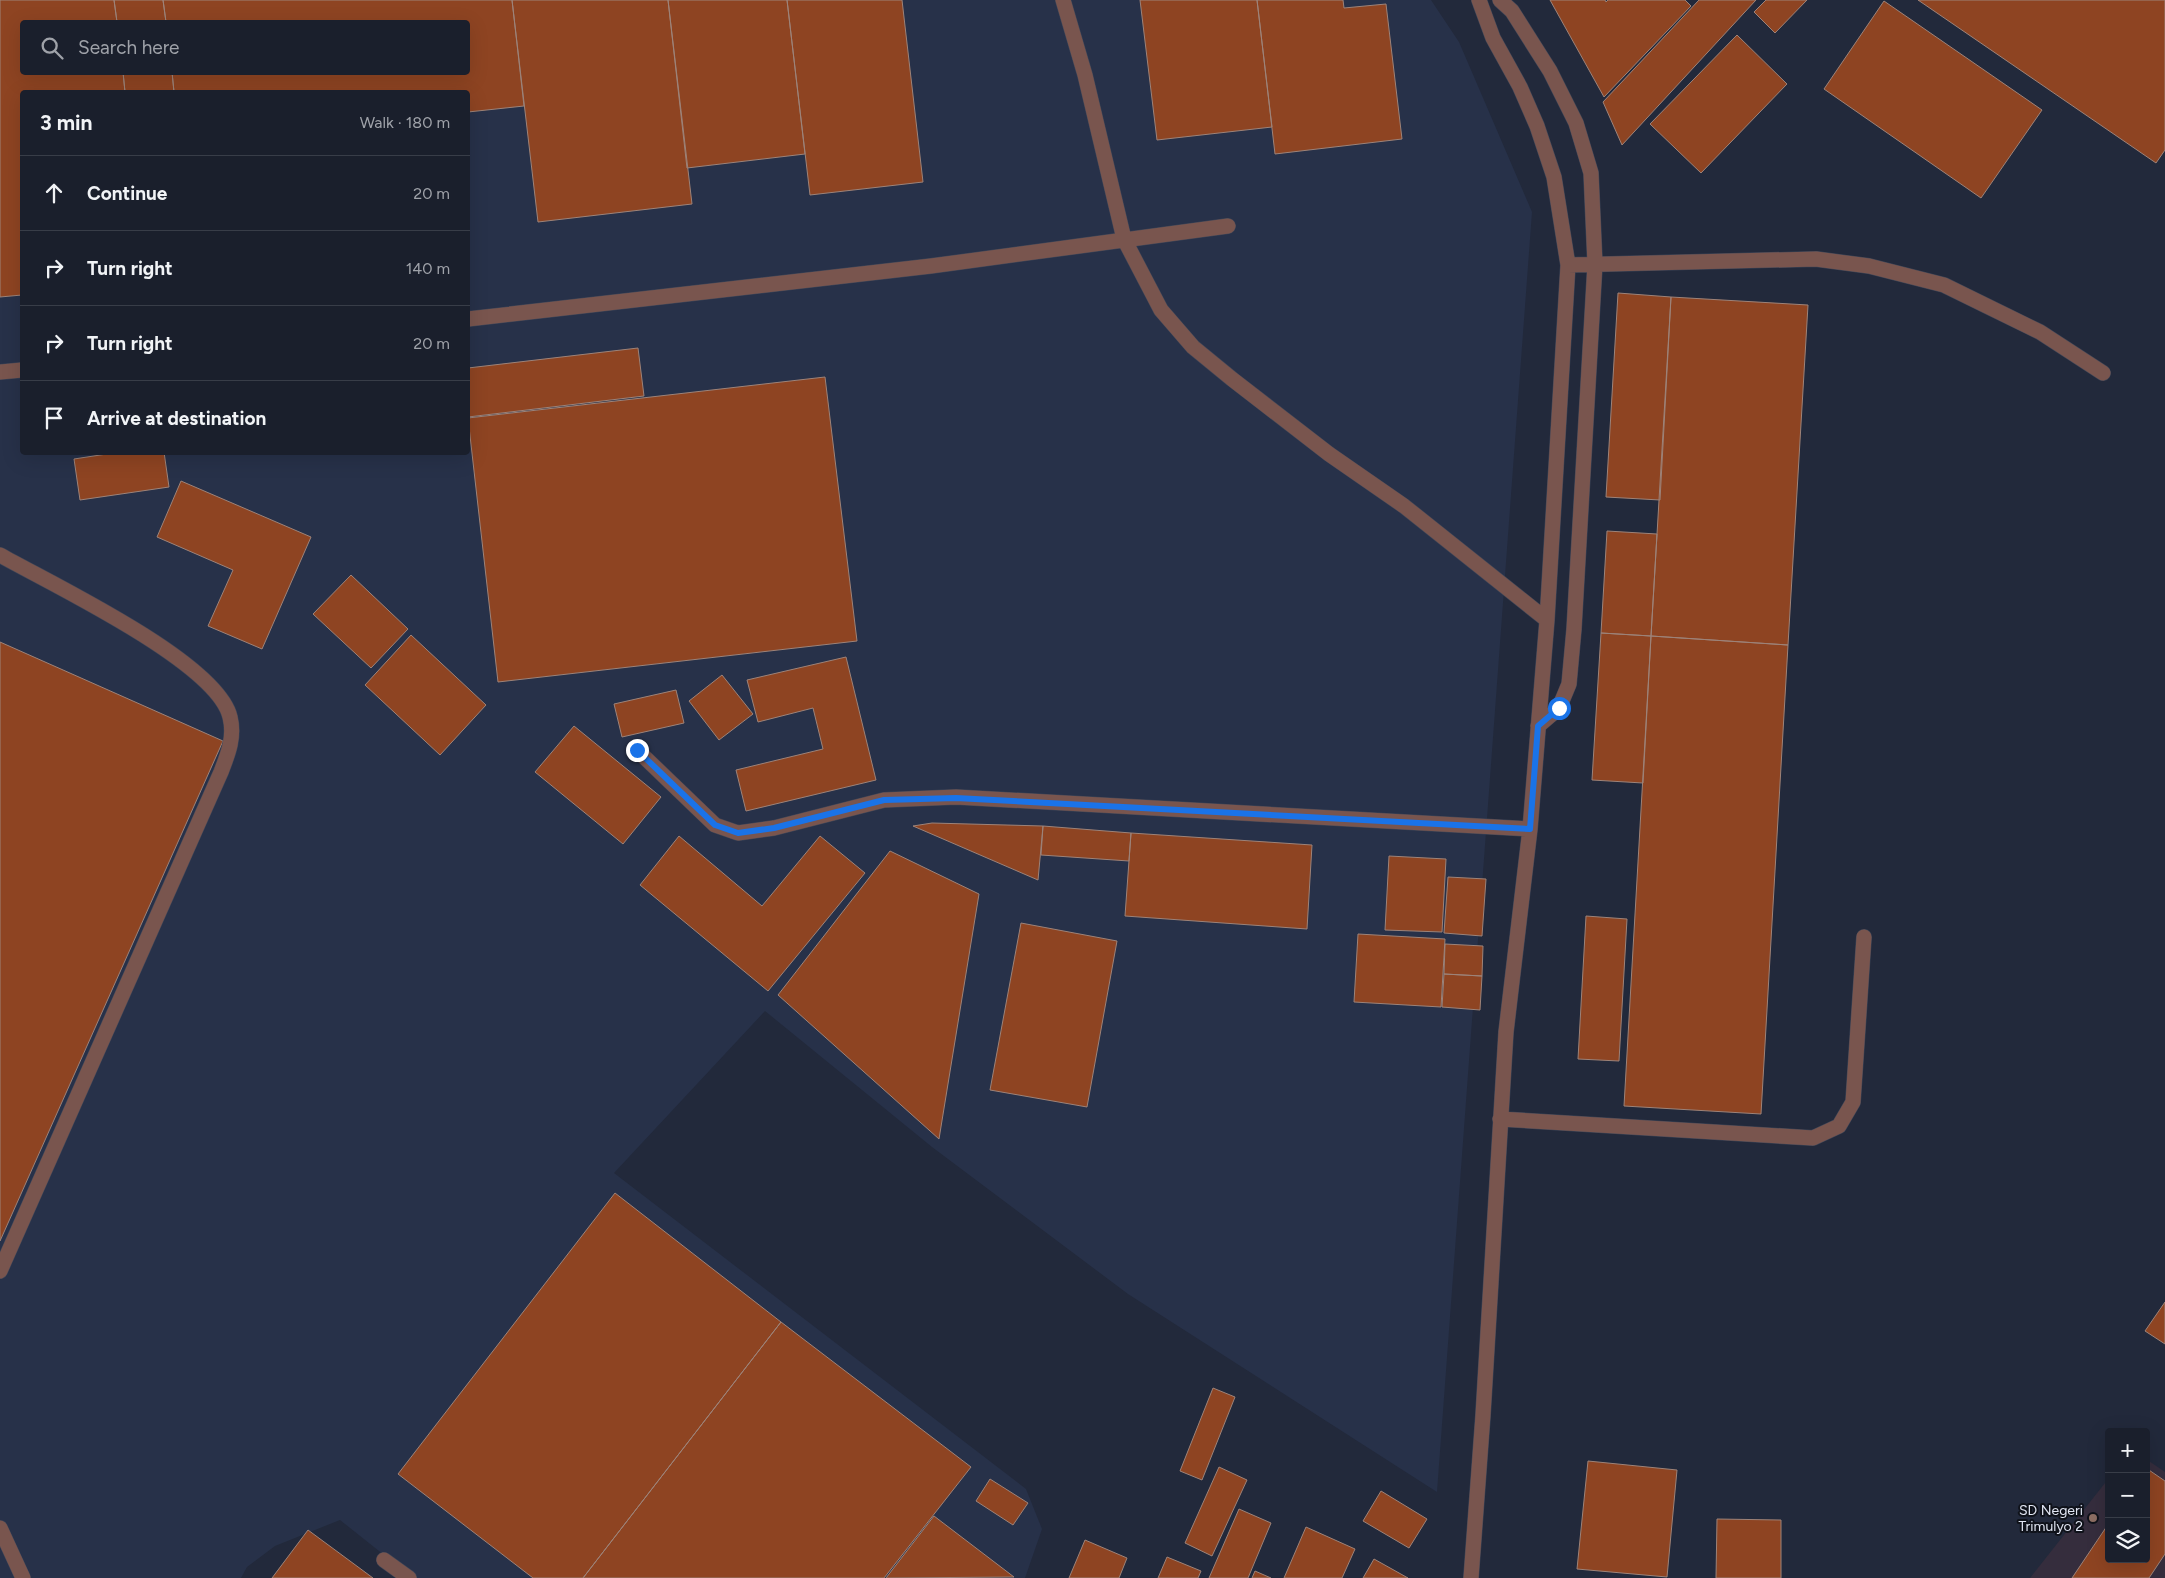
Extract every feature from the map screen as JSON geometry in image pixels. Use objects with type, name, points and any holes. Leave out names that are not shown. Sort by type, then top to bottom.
[{"type":"lane","points":[[1063,0],[1085,75],[1124,239],[1161,310],[1193,347],[1286,422],[1404,506],[1547,620]]},
{"type":"lane","points":[[1470,1578],[1483,1415],[1506,1032],[1530,829],[1547,620],[1568,265],[1554,176],[1537,126],[1520,87],[1493,38],[1478,0]]},
{"type":"lane","points":[[1500,0],[1512,11],[1550,71],[1576,123],[1591,173],[1595,264],[1576,600],[1569,684],[1559,708],[1538,726]]},
{"type":"lane","points":[[470,319],[931,266],[1228,226]]},
{"type":"lane","points":[[1568,265],[1816,259],[1869,266],[1944,286],[2040,332],[2103,373]]},
{"type":"lane","points":[[0,372],[20,370]]},
{"type":"lane","points":[[0,555],[159,644],[212,685],[223,700],[230,716],[233,734],[221,772],[0,1271]]},
{"type":"lane","points":[[637,750],[715,825],[738,833],[774,828],[884,800],[956,798],[1530,829]]},
{"type":"lane","points":[[1500,1119],[1813,1138],[1839,1126],[1853,1102],[1864,938]]},
{"type":"lane","points":[[0,1528],[23,1578]]},
{"type":"lane","points":[[384,1560],[409,1578]]},
{"type":"shaded area","points":[[0,0],[1431,0],[1459,42],[1532,212],[1437,1492],[1128,1294],[932,1147],[765,1011],[614,1173],[1026,1489],[1042,1529],[1025,1578],[413,1578],[340,1520],[275,1546],[247,1567],[241,1578],[0,1578]]},
{"type":"shaded area","name":"SD Negeri Trimulyo 2","points":[[2150,1462],[2165,1472],[2165,1578],[2030,1578],[2105,1483],[2105,1563],[2150,1563]]},
{"type":"building","points":[[0,0],[114,0],[117,20],[20,20],[20,75],[123,75],[125,90],[20,90],[20,295],[0,297]]},
{"type":"building","points":[[114,0],[163,0],[166,20],[117,20]]},
{"type":"building","points":[[163,0],[512,0],[524,106],[470,112],[470,90],[174,90],[172,75],[470,75],[470,20],[166,20]]},
{"type":"building","points":[[512,0],[668,0],[692,204],[538,222]]},
{"type":"building","points":[[668,0],[787,0],[805,154],[687,168]]},
{"type":"building","points":[[787,0],[902,0],[923,182],[810,195]]},
{"type":"building","points":[[1140,0],[1257,0],[1272,127],[1157,140]]},
{"type":"building","points":[[1257,0],[1343,0],[1344,8],[1386,4],[1402,139],[1275,154]]},
{"type":"building","points":[[1550,0],[1605,0],[1606,2],[1608,0],[1685,0],[1691,6],[1604,97]]},
{"type":"building","points":[[1699,0],[1756,0],[1622,145],[1603,102]]},
{"type":"building","points":[[1766,0],[1807,0],[1775,33],[1754,12]]},
{"type":"building","points":[[1918,0],[2165,0],[2165,150],[2156,163]]},
{"type":"building","points":[[1884,1],[2042,110],[1981,198],[1824,89]]},
{"type":"building","points":[[1737,35],[1787,84],[1701,173],[1650,124]]},
{"type":"building","points":[[123,75],[172,75],[174,90],[125,90]]},
{"type":"building","points":[[1618,293],[1671,297],[1660,500],[1606,497]]},
{"type":"building","points":[[1671,297],[1808,305],[1788,645],[1651,636]]},
{"type":"building","points":[[638,348],[644,396],[470,417],[470,368]]},
{"type":"building","points":[[825,377],[857,641],[498,682],[470,436],[470,418]]},
{"type":"building","points":[[100,455],[164,455],[169,487],[80,500],[74,459]]},
{"type":"building","points":[[181,481],[311,537],[262,649],[208,626],[233,570],[157,537]]},
{"type":"building","points":[[1607,531],[1657,534],[1651,636],[1601,633]]},
{"type":"building","points":[[351,575],[408,629],[371,668],[313,614]]},
{"type":"building","points":[[1601,633],[1651,636],[1643,783],[1592,780]]},
{"type":"building","points":[[411,635],[486,705],[440,755],[365,685]]},
{"type":"building","points":[[1651,636],[1788,645],[1761,1114],[1624,1106]]},
{"type":"building","points":[[0,642],[223,741],[0,1241]]},
{"type":"building","points":[[846,657],[876,780],[746,811],[736,770],[823,749],[813,708],[758,722],[747,680]]},
{"type":"building","points":[[722,675],[753,714],[719,740],[689,701]]},
{"type":"building","points":[[676,690],[684,723],[622,737],[614,704]]},
{"type":"building","points":[[574,726],[661,797],[623,844],[535,772]]},
{"type":"building","points":[[932,823],[1043,826],[1038,880],[913,826]]},
{"type":"building","points":[[1043,826],[1131,833],[1129,861],[1041,855]]},
{"type":"building","points":[[1131,833],[1312,845],[1307,929],[1125,916]]},
{"type":"building","points":[[679,836],[762,906],[820,836],[865,873],[768,991],[640,885]]},
{"type":"building","points":[[890,851],[979,894],[939,1139],[778,995]]},
{"type":"building","points":[[1389,856],[1446,859],[1442,932],[1385,930]]},
{"type":"building","points":[[1448,877],[1486,879],[1482,936],[1444,933]]},
{"type":"building","points":[[1586,916],[1627,919],[1619,1061],[1578,1059]]},
{"type":"building","points":[[1021,923],[1117,941],[1087,1107],[990,1090]]},
{"type":"building","points":[[1358,934],[1445,939],[1441,1007],[1354,1002]]},
{"type":"building","points":[[1445,944],[1483,946],[1482,976],[1444,974]]},
{"type":"building","points":[[1444,974],[1482,976],[1480,1010],[1442,1007]]},
{"type":"building","points":[[615,1193],[781,1322],[583,1578],[533,1578],[398,1474]]},
{"type":"building","points":[[2165,1302],[2165,1344],[2145,1331]]},
{"type":"building","points":[[781,1322],[971,1467],[884,1578],[583,1578]]},
{"type":"building","points":[[1213,1388],[1235,1397],[1202,1480],[1180,1471]]},
{"type":"building","points":[[1588,1461],[1677,1470],[1667,1577],[1577,1569]]},
{"type":"building","points":[[1219,1467],[1247,1480],[1212,1556],[1185,1543]]},
{"type":"building","points":[[2150,1471],[2165,1481],[2165,1554],[2149,1578],[2072,1578],[2105,1529],[2105,1563],[2150,1563]]},
{"type":"building","points":[[990,1479],[1028,1503],[1013,1525],[976,1501]]},
{"type":"building","points":[[1381,1491],[1427,1519],[1409,1548],[1363,1521]]},
{"type":"building","points":[[1239,1509],[1271,1523],[1248,1578],[1209,1578]]},
{"type":"building","points":[[934,1516],[1014,1577],[886,1578]]},
{"type":"building","points":[[1717,1519],[1781,1520],[1781,1578],[1716,1578]]},
{"type":"building","points":[[1306,1527],[1355,1549],[1342,1578],[1284,1578]]},
{"type":"building","points":[[308,1530],[373,1578],[272,1578]]},
{"type":"building","points":[[1085,1540],[1127,1558],[1119,1578],[1069,1578]]},
{"type":"building","points":[[1167,1557],[1201,1571],[1198,1578],[1158,1578]]},
{"type":"building","points":[[1374,1559],[1408,1578],[1363,1578]]},
{"type":"building","points":[[1255,1571],[1271,1578],[1252,1578]]},
{"type":"place","name":"SD Negeri Trimulyo 2","points":[[2093,1518]]},
{"type":"route","points":[[637,750],[715,825],[738,833],[774,828],[884,800],[956,798],[1530,829],[1538,726],[1559,708]]}]
